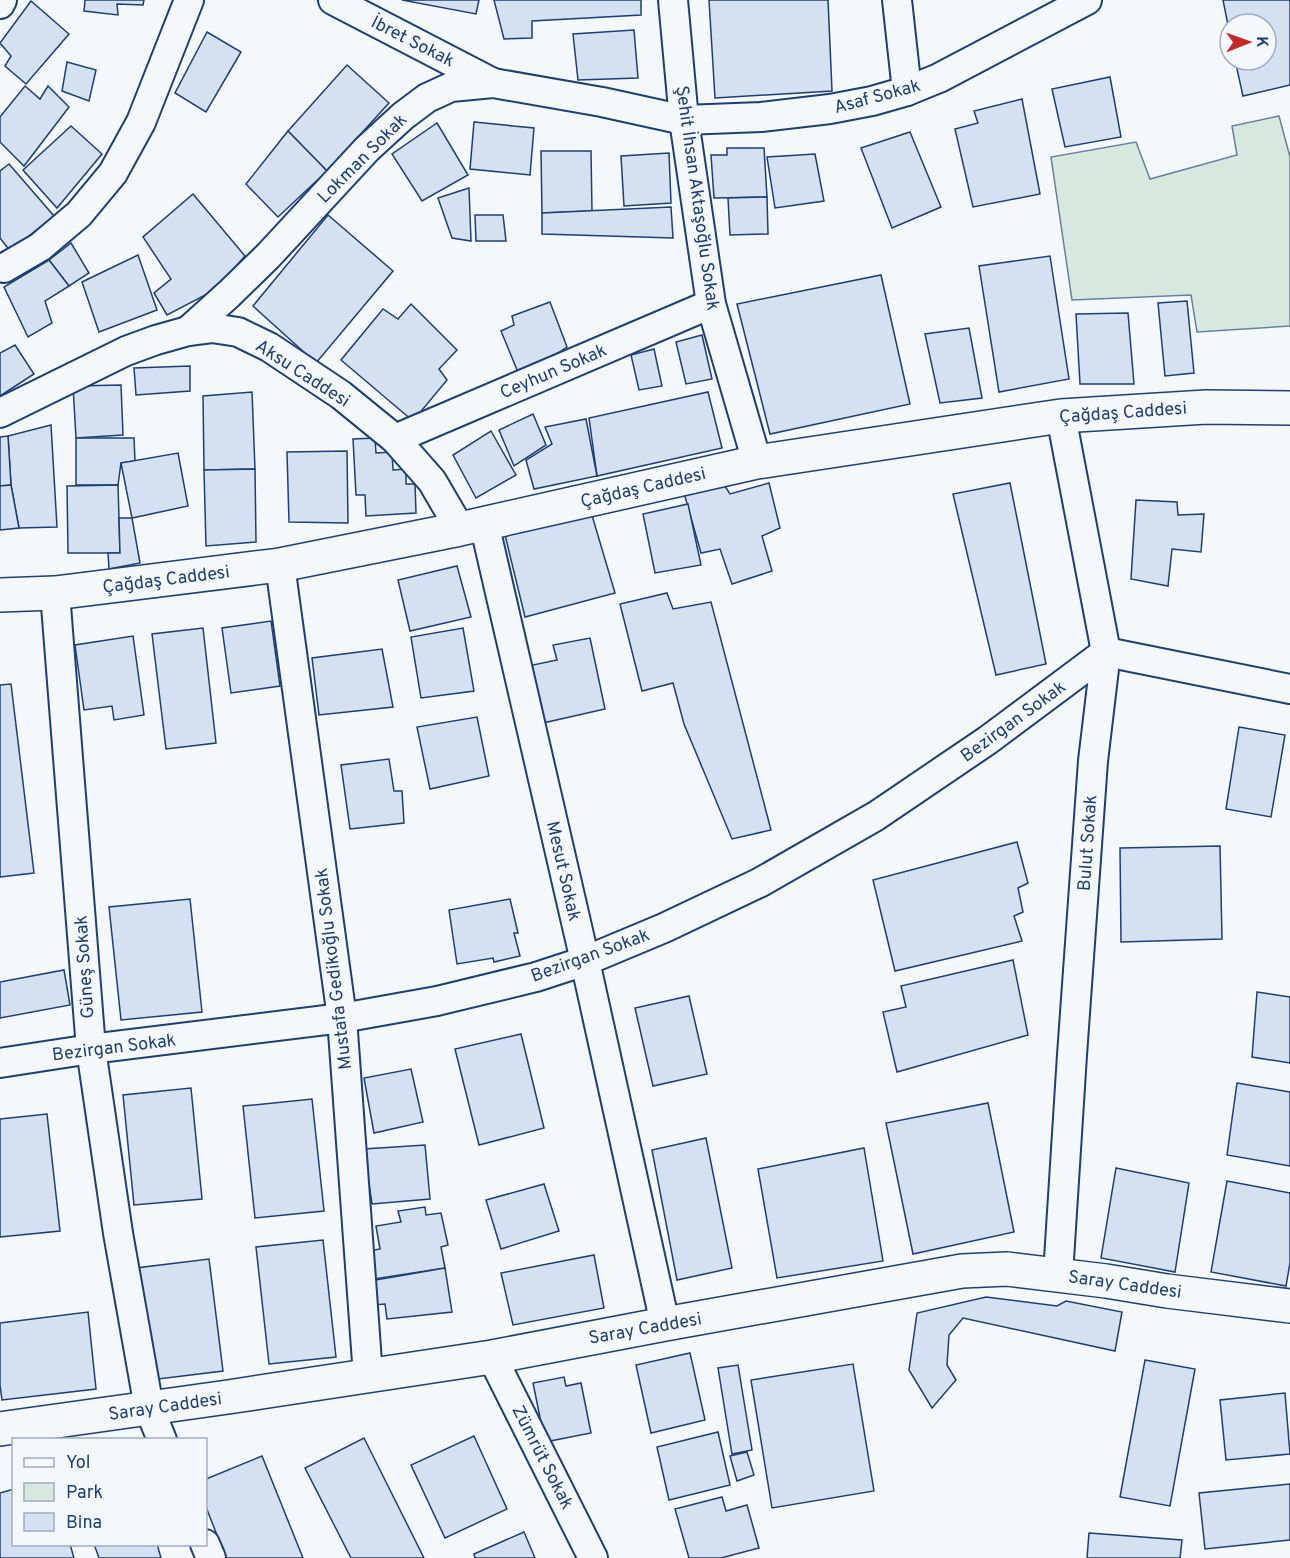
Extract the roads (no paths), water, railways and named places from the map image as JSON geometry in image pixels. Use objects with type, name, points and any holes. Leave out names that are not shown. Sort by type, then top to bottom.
[{"type":"main road","name":"Çağdaş Caddesi","points":[[0,595],[55,594],[280,565],[472,526],[757,462],[1061,416],[1206,407],[1290,408]]},
{"type":"main road","name":"Saray Caddesi","points":[[0,1429],[492,1357],[962,1271],[1007,1269],[1290,1306]]},
{"type":"street","points":[[0,4],[2,0]]},
{"type":"street","points":[[4,268],[40,247],[79,214],[113,173],[141,122],[189,0]]},
{"type":"street","name":"İbret Sokak","points":[[333,0],[493,83]]},
{"type":"street","name":"Şehit İhsan Aktaşoğlu Sokak","points":[[673,0],[684,120],[711,304],[757,462]]},
{"type":"street","points":[[897,0],[906,91]]},
{"type":"street","name":"Asaf Sokak","points":[[684,120],[761,117],[830,109],[872,101],[906,91],[963,66],[1087,0]]},
{"type":"street","name":"Lokman Sokak","points":[[188,331],[268,256],[366,149],[427,98],[451,87],[493,83],[602,102],[684,120]]},
{"type":"street","name":"Ceyhun Sokak","points":[[395,439],[711,304]]},
{"type":"street","name":"Aksu Caddesi","points":[[0,413],[126,351],[188,331],[212,328],[238,332],[269,347],[341,395],[395,439],[472,526]]},
{"type":"street","name":"Bulut Sokak","points":[[1058,1275],[1093,761],[1106,652],[1061,416]]},
{"type":"street","name":"Mesut Sokak","points":[[472,526],[585,961],[665,1324]]},
{"type":"street","name":"Mustafa Gedikoğlu Sokak","points":[[280,565],[342,1018],[368,1376]]},
{"type":"street","name":"Güneş Sokak","points":[[55,594],[91,1049],[118,1233],[149,1408],[161,1438]]},
{"type":"street","points":[[1106,652],[1290,689]]},
{"type":"street","name":"Bezirgan Sokak","points":[[0,1063],[91,1049],[342,1018],[436,1001],[536,977],[585,961],[759,883],[876,816],[988,740],[1106,652]]},
{"type":"street","name":"Zümrüt Sokak","points":[[492,1357],[593,1558]]}]
